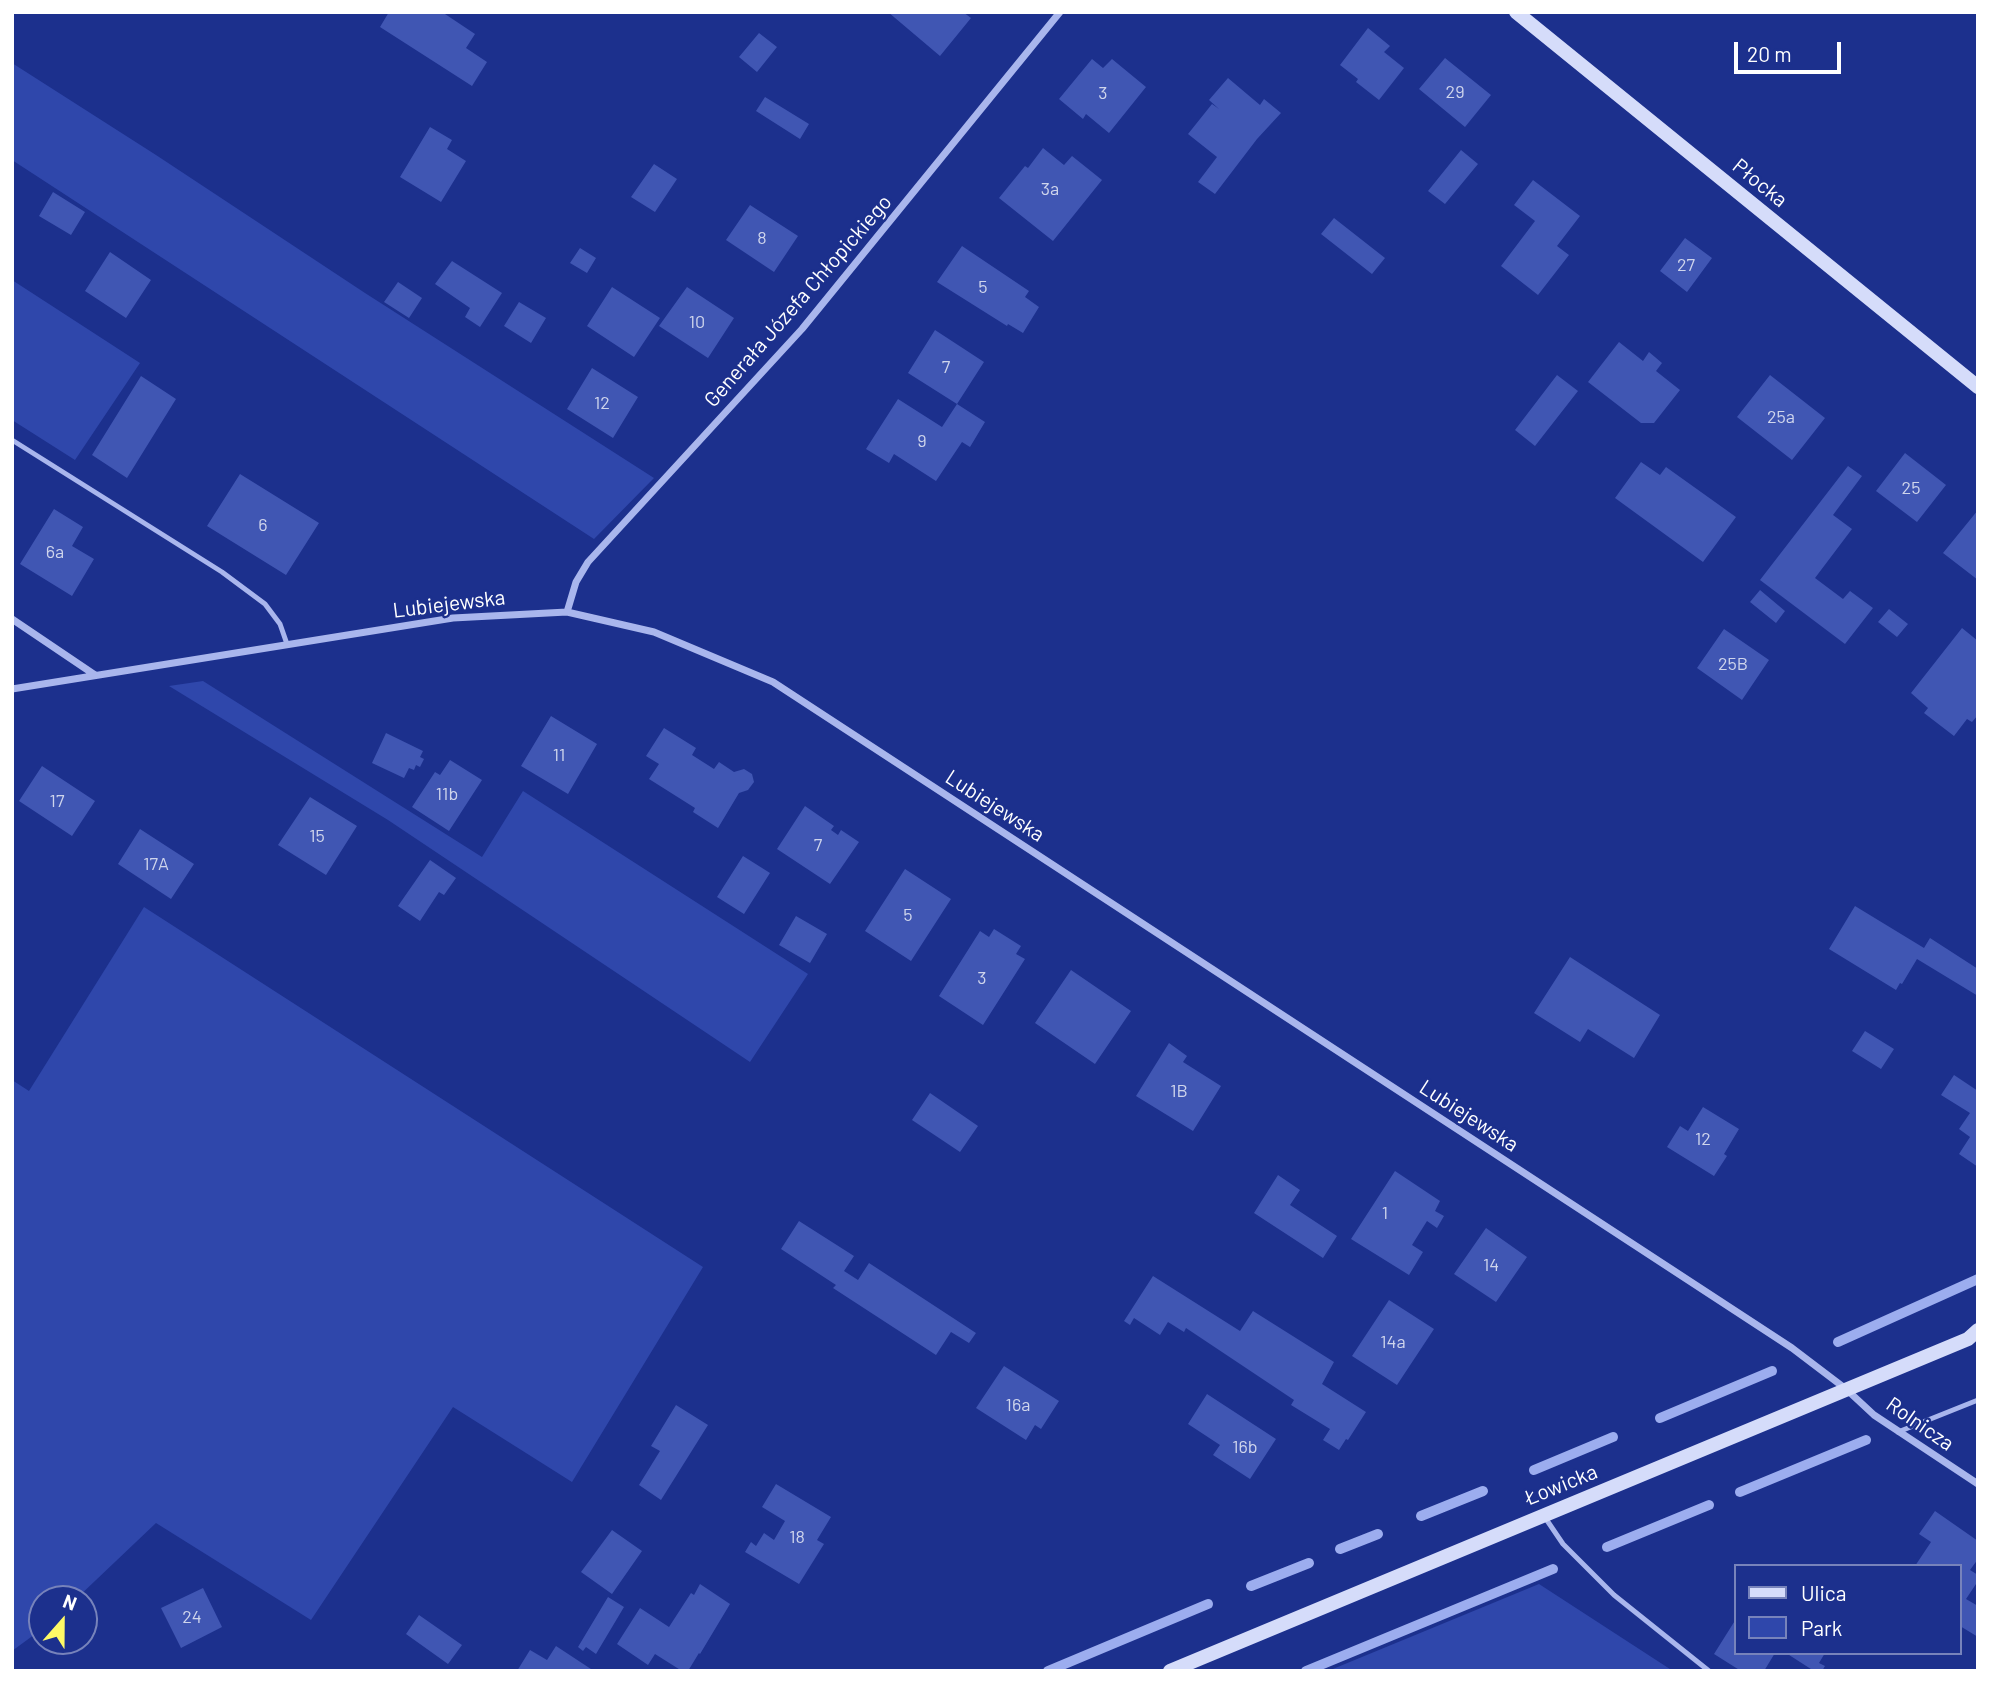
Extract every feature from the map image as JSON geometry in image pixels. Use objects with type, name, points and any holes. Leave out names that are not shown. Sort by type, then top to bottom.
[{"type":"street","name":"Generała Józefa Chłopickiego","points":[[567,612],[576,582],[588,562],[802,329],[1060,12]]},
{"type":"street","name":"Płocka","points":[[1516,12],[1978,387]]},
{"type":"street","name":"Lubiejewska","points":[[12,689],[453,618],[567,612],[654,632],[773,682],[1792,1348],[1846,1389]]},
{"type":"street","points":[[12,618],[95,675]]},
{"type":"street","name":"Łowicka","points":[[1170,1671],[1974,1337]]},
{"type":"street","name":"Rolnicza","points":[[1846,1389],[1874,1415],[1978,1484]]},
{"type":"lane","points":[[12,440],[222,572],[265,604],[281,624],[287,644]]},
{"type":"lane","points":[[1898,1432],[1978,1400]]},
{"type":"lane","points":[[1543,1515],[1563,1544],[1614,1595],[1709,1671]]},
{"type":"green space","points":[[12,63],[654,478],[594,539],[12,160]]},
{"type":"green space","points":[[12,280],[140,363],[75,460],[12,420]]},
{"type":"green space","points":[[203,681],[482,857],[523,791],[808,974],[750,1062],[388,820],[169,686]]},
{"type":"green space","points":[[144,907],[703,1267],[572,1482],[453,1407],[311,1620],[156,1523],[91,1585],[28,1585],[28,1639],[12,1651],[12,1080],[29,1091]]},
{"type":"green space","points":[[1539,1584],[1673,1671],[1328,1671]]},
{"type":"building","points":[[389,12],[442,12],[475,34],[466,48],[487,62],[472,86],[380,27]]},
{"type":"building","points":[[888,12],[963,12],[971,18],[940,56]]},
{"type":"building","points":[[1368,28],[1390,46],[1384,52],[1404,68],[1379,100],[1340,65]]},
{"type":"building","points":[[759,33],[777,47],[757,72],[739,57]]},
{"type":"building","points":[[1445,58],[1491,95],[1465,127],[1419,89]]},
{"type":"building","points":[[1092,59],[1103,68],[1112,59],[1146,87],[1109,133],[1086,114],[1083,119],[1059,99]]},
{"type":"building","points":[[1228,78],[1260,105],[1264,99],[1281,113],[1257,139],[1215,194],[1198,182],[1217,157],[1188,134],[1212,104],[1219,109],[1209,100]]},
{"type":"building","points":[[765,97],[809,124],[800,139],[756,111]]},
{"type":"building","points":[[430,127],[452,140],[447,149],[466,161],[441,202],[400,177]]},
{"type":"building","points":[[1043,148],[1064,165],[1072,156],[1102,180],[1053,241],[999,198]]},
{"type":"building","points":[[1461,150],[1478,164],[1445,204],[1428,191]]},
{"type":"building","points":[[654,164],[677,179],[655,212],[631,197]]},
{"type":"building","points":[[1533,180],[1580,216],[1557,246],[1569,255],[1538,295],[1501,266],[1535,221],[1514,205]]},
{"type":"building","points":[[53,192],[85,212],[71,235],[39,216]]},
{"type":"building","points":[[750,205],[798,236],[774,272],[726,240]]},
{"type":"building","points":[[1334,218],[1385,258],[1372,274],[1321,234]]},
{"type":"building","points":[[1685,238],[1712,258],[1687,292],[1660,271]]},
{"type":"building","points":[[962,246],[1029,291],[1025,297],[1039,307],[1023,333],[1008,324],[1007,326],[937,282]]},
{"type":"building","points":[[580,248],[596,258],[587,273],[570,263]]},
{"type":"building","points":[[110,252],[151,280],[126,318],[85,291]]},
{"type":"building","points":[[452,261],[502,293],[480,327],[465,317],[470,308],[435,284]]},
{"type":"building","points":[[398,282],[422,298],[409,318],[384,302]]},
{"type":"building","points":[[612,287],[660,318],[634,357],[587,326]]},
{"type":"building","points":[[687,287],[734,318],[708,358],[659,326]]},
{"type":"building","points":[[519,302],[546,318],[531,343],[504,326]]},
{"type":"building","points":[[935,330],[984,362],[957,404],[908,373]]},
{"type":"building","points":[[1619,342],[1643,361],[1649,352],[1662,363],[1656,371],[1680,390],[1654,423],[1641,423],[1588,382]]},
{"type":"building","points":[[592,368],[638,397],[613,438],[567,409]]},
{"type":"building","points":[[1557,375],[1578,391],[1535,446],[1515,430]]},
{"type":"building","points":[[1770,375],[1825,418],[1792,460],[1737,417]]},
{"type":"building","points":[[141,376],[176,399],[127,478],[92,455]]},
{"type":"building","points":[[898,399],[942,427],[957,404],[985,422],[970,447],[962,442],[936,481],[894,454],[889,463],[866,449]]},
{"type":"building","points":[[1905,453],[1946,485],[1917,522],[1876,491]]},
{"type":"building","points":[[1641,462],[1660,475],[1666,467],[1736,517],[1703,562],[1615,498]]},
{"type":"building","points":[[1848,466],[1862,476],[1833,515],[1852,529],[1815,578],[1843,599],[1850,591],[1873,608],[1845,644],[1760,580]]},
{"type":"building","points":[[240,474],[319,523],[286,575],[207,526]]},
{"type":"building","points":[[54,509],[83,527],[72,546],[94,559],[72,596],[20,564]]},
{"type":"building","points":[[1978,510],[1978,580],[1943,553]]},
{"type":"building","points":[[1760,590],[1785,611],[1776,623],[1750,602]]},
{"type":"building","points":[[1889,609],[1908,624],[1897,637],[1878,622]]},
{"type":"building","points":[[1962,628],[1978,641],[1978,715],[1972,722],[1967,719],[1954,736],[1924,713],[1928,708],[1911,693]]},
{"type":"building","points":[[1724,629],[1769,660],[1742,700],[1697,668]]},
{"type":"building","points":[[551,716],[597,744],[568,794],[521,766]]},
{"type":"building","points":[[664,728],[696,748],[692,755],[714,769],[719,762],[734,772],[744,769],[752,774],[754,782],[748,790],[739,793],[718,828],[693,812],[695,808],[649,779],[659,764],[646,756]]},
{"type":"building","points":[[386,733],[423,751],[420,757],[424,759],[420,767],[416,765],[414,770],[409,768],[404,778],[372,763]]},
{"type":"building","points":[[450,760],[482,780],[449,831],[412,807],[435,772],[440,775]]},
{"type":"building","points":[[42,766],[95,801],[72,836],[19,801]]},
{"type":"building","points":[[310,797],[357,826],[326,875],[278,845]]},
{"type":"building","points":[[805,806],[834,826],[831,830],[838,835],[841,830],[859,842],[830,884],[777,849]]},
{"type":"building","points":[[140,829],[194,864],[171,899],[118,864]]},
{"type":"building","points":[[743,856],[770,873],[744,914],[717,897]]},
{"type":"building","points":[[430,860],[456,878],[444,895],[439,892],[420,921],[398,906]]},
{"type":"building","points":[[905,869],[951,899],[911,961],[865,931]]},
{"type":"building","points":[[1855,906],[1924,948],[1930,938],[1978,969],[1978,996],[1917,959],[1896,990],[1829,949]]},
{"type":"building","points":[[796,916],[827,934],[810,963],[779,945]]},
{"type":"building","points":[[994,929],[1021,946],[1016,954],[1025,959],[983,1025],[939,996],[980,931],[989,937]]},
{"type":"building","points":[[1570,957],[1660,1015],[1634,1058],[1588,1029],[1580,1042],[1534,1013]]},
{"type":"building","points":[[1071,970],[1131,1011],[1095,1064],[1035,1023]]},
{"type":"building","points":[[1865,1031],[1894,1049],[1881,1069],[1852,1051]]},
{"type":"building","points":[[1169,1043],[1187,1056],[1183,1062],[1221,1086],[1193,1131],[1136,1096]]},
{"type":"building","points":[[1954,1075],[1978,1091],[1978,1167],[1959,1154],[1970,1137],[1959,1129],[1970,1113],[1941,1095]]},
{"type":"building","points":[[930,1093],[978,1126],[960,1152],[912,1120]]},
{"type":"building","points":[[1703,1107],[1739,1129],[1714,1176],[1667,1147],[1680,1126],[1688,1131]]},
{"type":"building","points":[[1395,1171],[1440,1201],[1435,1211],[1444,1216],[1437,1228],[1427,1221],[1412,1245],[1423,1252],[1409,1275],[1351,1239]]},
{"type":"building","points":[[1278,1175],[1300,1190],[1290,1205],[1337,1236],[1323,1258],[1254,1213]]},
{"type":"building","points":[[799,1221],[854,1256],[844,1271],[858,1280],[869,1263],[976,1333],[969,1343],[951,1332],[936,1355],[833,1288],[836,1285],[781,1249]]},
{"type":"building","points":[[1486,1228],[1527,1257],[1496,1302],[1454,1274]]},
{"type":"building","points":[[1153,1276],[1240,1331],[1253,1311],[1334,1362],[1322,1384],[1366,1412],[1348,1440],[1346,1439],[1339,1450],[1323,1440],[1330,1429],[1291,1405],[1294,1400],[1186,1328],[1184,1332],[1168,1322],[1160,1335],[1134,1318],[1130,1325],[1124,1321]]},
{"type":"building","points":[[1389,1300],[1434,1329],[1397,1385],[1352,1356]]},
{"type":"building","points":[[1004,1366],[1059,1401],[1041,1429],[1035,1425],[1026,1440],[976,1408]]},
{"type":"building","points":[[1207,1394],[1276,1439],[1250,1479],[1213,1455],[1220,1445],[1188,1424]]},
{"type":"building","points":[[676,1405],[708,1425],[661,1500],[639,1485],[660,1451],[651,1446]]},
{"type":"building","points":[[776,1484],[831,1517],[817,1540],[824,1544],[799,1584],[745,1552],[751,1542],[756,1546],[764,1533],[774,1540],[785,1521],[762,1507]]},
{"type":"building","points":[[1935,1511],[1978,1541],[1978,1559],[1970,1570],[1978,1575],[1978,1581],[1966,1599],[1978,1606],[1978,1637],[1962,1627],[1962,1564],[1916,1564],[1931,1542],[1919,1534]]},
{"type":"building","points":[[612,1530],[642,1551],[612,1594],[581,1572]]},
{"type":"building","points":[[700,1584],[730,1604],[688,1671],[682,1671],[655,1654],[648,1665],[617,1644],[640,1608],[669,1627]]},
{"type":"building","points":[[203,1588],[222,1627],[181,1648],[161,1608]]},
{"type":"building","points":[[608,1597],[624,1607],[596,1654],[586,1647],[583,1651],[578,1647]]},
{"type":"building","points":[[419,1615],[462,1645],[448,1664],[406,1634]]},
{"type":"building","points":[[1734,1622],[1734,1655],[1774,1655],[1764,1671],[1741,1671],[1714,1654]]},
{"type":"building","points":[[556,1646],[594,1671],[517,1671],[530,1650],[547,1660]]},
{"type":"building","points":[[1789,1655],[1824,1655],[1819,1663],[1825,1666],[1822,1671],[1814,1671]]},
{"type":"waterway","points":[[1838,1342],[1978,1279]]},
{"type":"waterway","points":[[1660,1418],[1772,1371]]},
{"type":"waterway","points":[[1534,1470],[1613,1437]]},
{"type":"waterway","points":[[1740,1492],[1866,1440]]},
{"type":"waterway","points":[[1421,1516],[1483,1491]]},
{"type":"waterway","points":[[1607,1547],[1709,1505]]},
{"type":"waterway","points":[[1340,1549],[1378,1534]]},
{"type":"waterway","points":[[1251,1586],[1309,1563]]},
{"type":"waterway","points":[[1306,1671],[1553,1569]]},
{"type":"waterway","points":[[1048,1671],[1208,1604]]}]
